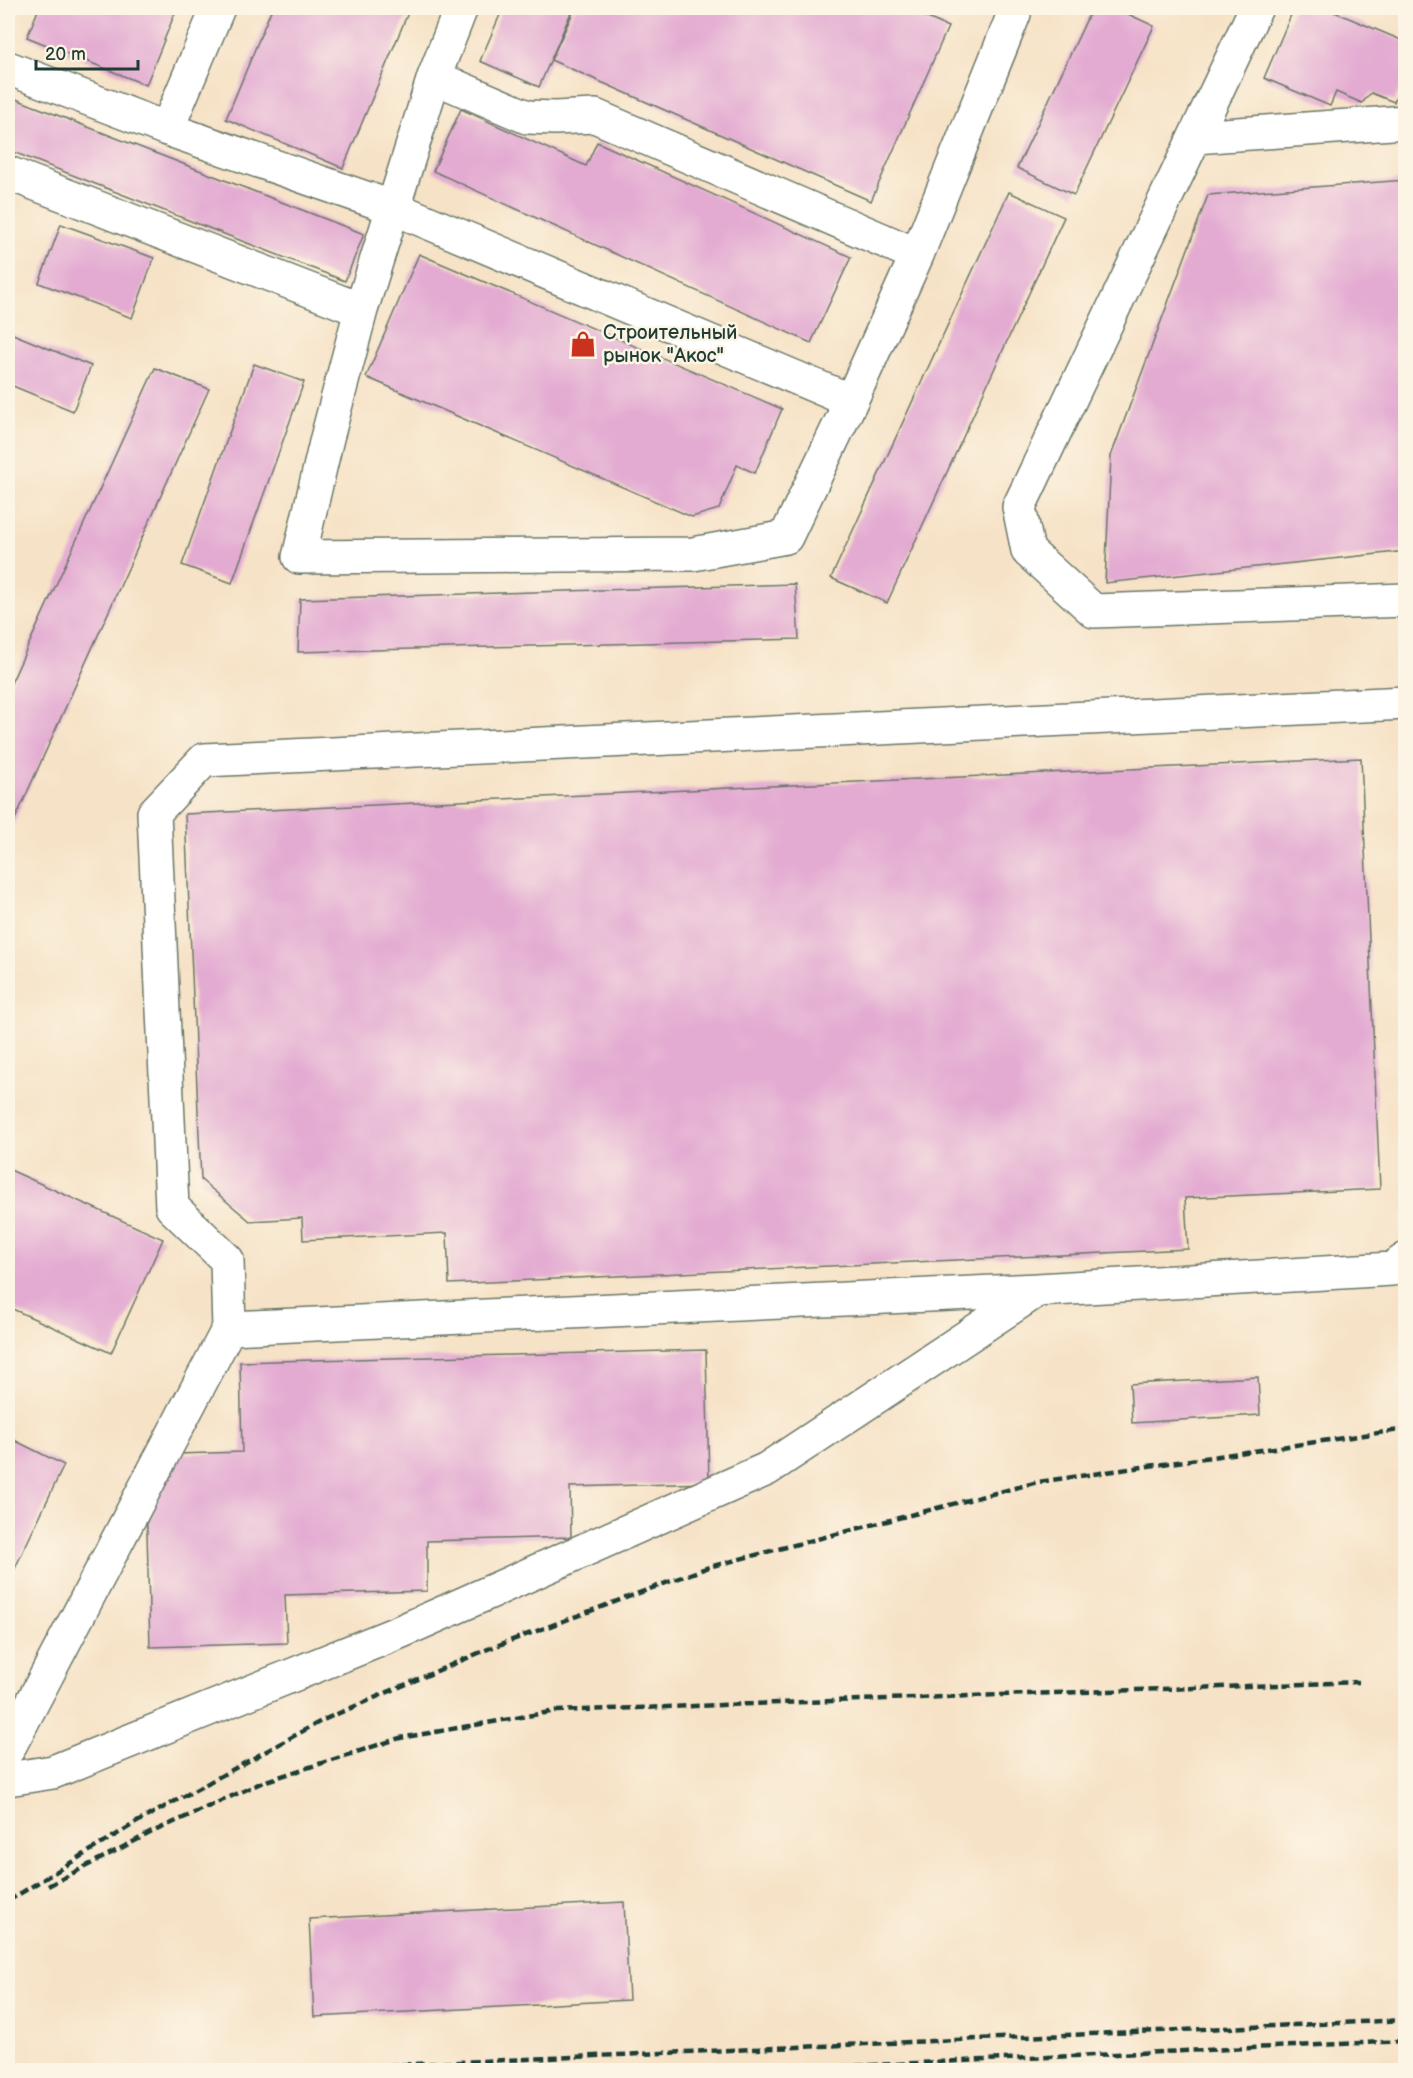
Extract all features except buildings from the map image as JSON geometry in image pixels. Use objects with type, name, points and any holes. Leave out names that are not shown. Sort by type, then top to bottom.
[{"type":"lane","points":[[167,129],[218,8]]},
{"type":"lane","points":[[461,8],[434,77],[361,310],[327,438],[299,557],[693,554],[786,537],[917,255],[1010,9]]},
{"type":"lane","points":[[1256,8],[1018,507],[1028,551],[1094,611],[1406,600]]},
{"type":"lane","points":[[8,68],[167,129],[394,208],[851,401]]},
{"type":"lane","points":[[434,77],[528,117],[595,116],[917,255]]},
{"type":"lane","points":[[1195,137],[1406,122]]},
{"type":"lane","points":[[8,173],[361,310]]},
{"type":"lane","points":[[8,1749],[229,1328],[227,1260],[172,1207],[155,837],[154,813],[204,760],[1406,703]]},
{"type":"lane","points":[[229,1328],[1037,1290],[1392,1269],[1406,1259]]},
{"type":"lane","points":[[8,1779],[53,1772],[391,1635],[767,1469],[1037,1290]]},
{"type":"railway","points":[[8,1901],[137,1822],[323,1720],[488,1649],[709,1567],[1038,1482],[1406,1429]]},
{"type":"railway","points":[[48,1886],[150,1833],[263,1782],[400,1738],[556,1711],[1359,1682]]},
{"type":"railway","points":[[280,2070],[1406,2020]]},
{"type":"railway","points":[[761,2070],[1406,2041]]},
{"type":"place","name":"Строительный рынок \"Акос\"","points":[[583,344]]}]
